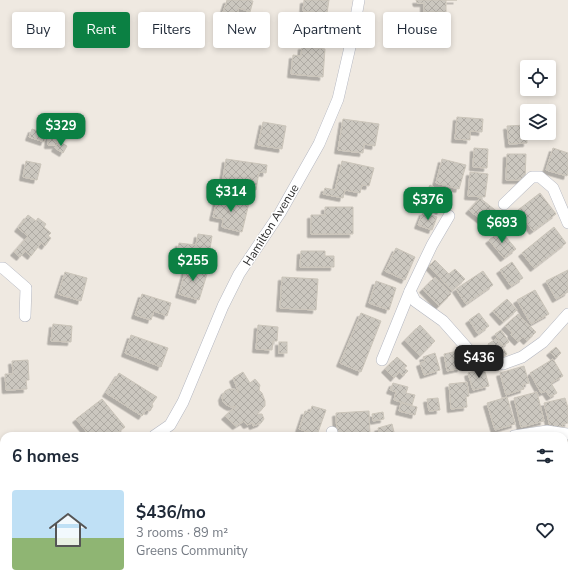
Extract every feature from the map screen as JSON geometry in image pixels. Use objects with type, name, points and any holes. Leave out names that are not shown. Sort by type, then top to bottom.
[{"type":"street","name":"Hamilton Avenue","points":[[160,432],[170,425],[183,402],[223,306],[239,274],[280,213],[319,144],[338,99],[359,0]]},
{"type":"street","points":[[504,204],[532,177],[540,177],[553,188],[568,223]]},
{"type":"street","points":[[382,360],[410,291],[432,245],[449,216]]},
{"type":"street","points":[[0,268],[3,268],[26,288],[24,316]]},
{"type":"street","points":[[410,291],[415,301],[443,321],[475,357],[503,364],[522,357],[543,342],[568,314]]},
{"type":"street","points":[[540,432],[554,432]]},
{"type":"building","points":[[227,0],[253,1],[250,12],[239,8],[238,12],[223,12]]},
{"type":"building","points":[[304,0],[329,0],[327,12],[303,11]]},
{"type":"building","points":[[416,0],[446,0],[446,12],[424,12],[424,3],[417,3]]},
{"type":"building","points":[[302,48],[325,49],[323,77],[291,74],[293,55],[301,56]]},
{"type":"building","points":[[457,117],[483,119],[482,132],[470,131],[470,140],[455,139]]},
{"type":"building","points":[[343,119],[379,124],[375,146],[364,144],[363,153],[338,150]]},
{"type":"building","points":[[263,122],[286,126],[282,149],[258,145]]},
{"type":"building","points":[[520,125],[520,140],[527,140],[527,143],[509,144],[507,126]]},
{"type":"building","points":[[32,129],[47,134],[44,142],[29,137]]},
{"type":"building","points":[[49,132],[57,132],[57,145],[48,145]]},
{"type":"building","points":[[59,141],[67,146],[63,153],[55,148]]},
{"type":"building","points":[[474,148],[488,149],[487,168],[473,167]]},
{"type":"building","points":[[553,148],[568,153],[567,176],[546,170]]},
{"type":"building","points":[[507,154],[526,154],[525,180],[506,180]]},
{"type":"building","points":[[226,159],[267,165],[266,173],[259,172],[256,190],[222,185]]},
{"type":"building","points":[[442,159],[466,165],[459,189],[436,183]]},
{"type":"building","points":[[26,161],[41,164],[37,180],[23,177]]},
{"type":"building","points":[[342,161],[374,168],[369,186],[362,185],[360,193],[345,190],[343,198],[323,194],[325,188],[335,190]]},
{"type":"building","points":[[470,172],[488,174],[485,197],[468,196]]},
{"type":"building","points":[[430,185],[449,196],[440,211],[421,200]]},
{"type":"building","points":[[540,193],[556,214],[533,231],[518,210]]},
{"type":"building","points":[[218,196],[249,203],[242,232],[222,227],[223,219],[213,217]]},
{"type":"building","points":[[480,198],[499,213],[489,226],[469,210]]},
{"type":"building","points":[[325,207],[353,207],[353,234],[311,234],[311,215],[325,215]]},
{"type":"building","points":[[423,212],[437,217],[432,230],[418,225]]},
{"type":"building","points":[[28,215],[36,221],[38,218],[46,224],[44,227],[51,233],[48,236],[51,238],[45,246],[41,243],[31,256],[25,251],[20,257],[14,252],[28,236],[18,228]]},
{"type":"building","points":[[554,227],[566,243],[534,268],[522,253]]},
{"type":"building","points":[[501,231],[516,249],[504,258],[489,240]]},
{"type":"building","points":[[198,234],[212,236],[208,262],[177,256],[179,243],[196,245]]},
{"type":"building","points":[[396,248],[415,257],[405,280],[385,271]]},
{"type":"building","points":[[301,251],[325,251],[325,256],[334,256],[334,267],[300,267]]},
{"type":"building","points":[[435,260],[449,274],[455,269],[465,279],[452,291],[429,266]]},
{"type":"building","points":[[512,262],[523,278],[511,286],[500,270]]},
{"type":"building","points":[[187,265],[208,271],[199,300],[179,294]]},
{"type":"building","points":[[568,270],[568,292],[556,299],[546,281]]},
{"type":"building","points":[[483,271],[493,285],[466,304],[456,289]]},
{"type":"building","points":[[65,272],[87,278],[81,301],[58,294]]},
{"type":"building","points":[[282,277],[318,279],[316,310],[280,308]]},
{"type":"building","points":[[435,277],[451,294],[439,306],[423,289]]},
{"type":"building","points":[[376,281],[396,288],[389,310],[369,303]]},
{"type":"building","points":[[535,290],[549,314],[531,324],[517,300]]},
{"type":"building","points":[[142,294],[171,303],[167,316],[154,311],[151,320],[135,315]]},
{"type":"building","points":[[507,299],[517,310],[503,322],[493,311]]},
{"type":"building","points":[[361,313],[381,321],[361,372],[340,363]]},
{"type":"building","points":[[479,313],[489,326],[478,334],[469,320]]},
{"type":"building","points":[[518,314],[536,332],[527,341],[523,337],[518,342],[505,326]]},
{"type":"building","points":[[53,324],[72,326],[71,342],[51,341]]},
{"type":"building","points":[[258,325],[278,327],[277,341],[273,341],[272,350],[256,349]]},
{"type":"building","points":[[420,325],[435,341],[420,356],[405,340]]},
{"type":"building","points":[[501,330],[509,342],[503,346],[495,334]]},
{"type":"building","points":[[131,335],[168,348],[161,367],[125,353]]},
{"type":"building","points":[[496,339],[507,354],[499,360],[488,344]]},
{"type":"building","points":[[279,342],[287,342],[287,353],[279,353]]},
{"type":"building","points":[[556,347],[561,353],[556,358],[550,352]]},
{"type":"building","points":[[458,351],[461,368],[447,371],[444,354]]},
{"type":"building","points":[[435,353],[440,370],[424,375],[420,363],[425,361],[423,357]]},
{"type":"building","points":[[397,357],[407,366],[404,368],[408,371],[403,376],[399,372],[394,378],[385,369]]},
{"type":"building","points":[[553,359],[563,376],[551,383],[557,393],[550,397],[546,391],[541,393],[530,373]]},
{"type":"building","points":[[28,360],[29,380],[26,380],[27,389],[6,390],[5,374],[13,374],[12,361]]},
{"type":"building","points":[[524,366],[529,383],[523,385],[524,389],[506,395],[500,373]]},
{"type":"building","points":[[484,368],[489,386],[473,390],[468,373]]},
{"type":"building","points":[[243,372],[250,383],[255,379],[260,385],[259,390],[265,401],[265,406],[257,414],[262,414],[264,419],[261,423],[253,426],[252,423],[247,425],[244,421],[236,426],[225,416],[236,406],[231,407],[227,405],[223,402],[222,397],[225,391],[229,389],[234,389],[239,393],[233,378]]},
{"type":"building","points":[[119,373],[157,397],[152,404],[153,406],[150,411],[146,410],[142,416],[106,393]]},
{"type":"building","points":[[467,382],[469,396],[466,397],[467,407],[451,409],[449,384]]},
{"type":"building","points":[[393,383],[408,387],[406,393],[415,395],[412,405],[394,400],[396,392],[390,390]]},
{"type":"building","points":[[537,392],[544,421],[521,427],[514,398]]},
{"type":"building","points":[[507,397],[515,424],[495,430],[487,403]]},
{"type":"building","points":[[438,398],[440,410],[429,411],[427,399]]},
{"type":"building","points":[[565,398],[568,408],[568,423],[562,424],[563,427],[551,430],[544,403]]},
{"type":"building","points":[[102,399],[125,427],[118,432],[87,432],[76,419]]},
{"type":"building","points":[[401,403],[417,407],[415,415],[399,411]]},
{"type":"building","points":[[312,406],[326,410],[318,432],[308,432],[299,429],[305,411],[310,412]]},
{"type":"building","points":[[369,411],[370,432],[337,432],[336,413]]},
{"type":"building","points":[[383,412],[384,419],[373,421],[372,414]]},
{"type":"building","points":[[392,424],[394,432],[379,432],[378,428]]}]
